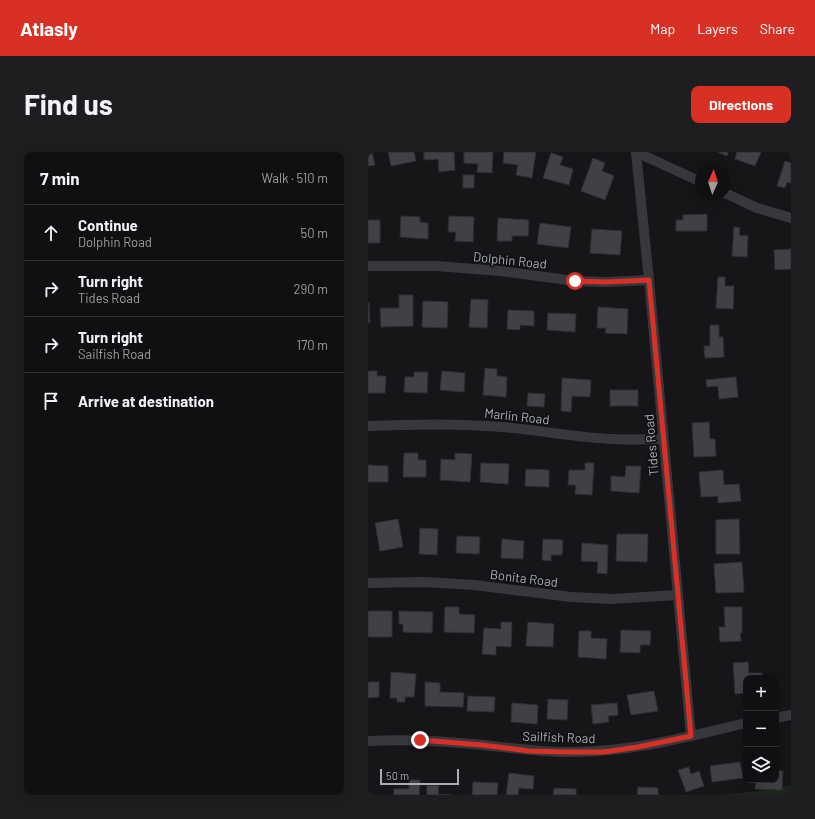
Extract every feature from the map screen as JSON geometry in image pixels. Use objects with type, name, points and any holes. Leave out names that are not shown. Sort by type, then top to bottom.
[{"type":"street","points":[[636,152],[695,179]]},
{"type":"street","name":"Tides Road","points":[[636,152],[691,736]]},
{"type":"street","points":[[731,196],[758,208],[791,218]]},
{"type":"street","name":"Dolphin Road","points":[[368,266],[443,266],[500,271],[575,281],[606,282],[649,280]]},
{"type":"street","name":"Marlin Road","points":[[368,426],[460,424],[614,439],[663,439]]},
{"type":"street","name":"Bonita Road","points":[[368,583],[446,583],[571,597],[612,599],[677,595]]},
{"type":"street","points":[[779,717],[791,715]]},
{"type":"street","name":"Sailfish Road","points":[[368,741],[420,740],[482,745],[529,751],[603,752],[638,747],[743,724]]},
{"type":"shaded area","points":[[791,785],[791,795],[722,795],[759,791]]},
{"type":"building","points":[[368,152],[372,152],[375,165],[368,166]]},
{"type":"building","points":[[388,152],[414,152],[416,161],[391,166]]},
{"type":"building","points":[[424,152],[454,152],[455,170],[439,172],[438,159],[424,160]]},
{"type":"building","points":[[464,152],[493,152],[492,173],[477,172],[478,164],[464,163]]},
{"type":"building","points":[[504,152],[536,152],[532,178],[516,175],[518,165],[503,163]]},
{"type":"building","points":[[718,152],[728,152],[727,156]]},
{"type":"building","points":[[737,152],[761,152],[755,166],[735,159]]},
{"type":"building","points":[[551,153],[563,157],[560,165],[573,169],[569,185],[543,178]]},
{"type":"building","points":[[593,158],[605,163],[602,171],[614,176],[605,200],[581,191]]},
{"type":"building","points":[[785,161],[791,163],[791,183],[787,182],[785,188],[777,186]]},
{"type":"building","points":[[463,175],[474,175],[474,188],[463,188]]},
{"type":"building","points":[[707,214],[707,231],[676,231],[676,220],[683,220],[683,215]]},
{"type":"building","points":[[401,216],[420,217],[420,222],[428,223],[428,239],[400,237]]},
{"type":"building","points":[[449,216],[474,217],[473,242],[455,241],[456,232],[448,232]]},
{"type":"building","points":[[498,218],[529,220],[528,236],[512,236],[512,241],[497,241]]},
{"type":"building","points":[[368,220],[380,220],[380,243],[368,243]]},
{"type":"building","points":[[540,223],[571,227],[568,248],[537,244]]},
{"type":"building","points":[[734,227],[740,228],[739,235],[748,236],[747,257],[732,256]]},
{"type":"building","points":[[592,229],[622,231],[620,255],[590,253]]},
{"type":"building","points":[[791,249],[791,269],[775,270],[774,250]]},
{"type":"building","points":[[718,277],[725,277],[725,286],[734,286],[733,309],[716,308]]},
{"type":"building","points":[[399,295],[413,295],[413,326],[381,327],[380,308],[399,308]]},
{"type":"building","points":[[471,299],[488,300],[487,328],[469,327]]},
{"type":"building","points":[[423,301],[448,302],[447,328],[422,327]]},
{"type":"building","points":[[369,303],[370,323],[368,323]]},
{"type":"building","points":[[598,307],[628,309],[627,334],[605,333],[606,328],[597,328]]},
{"type":"building","points":[[508,310],[534,311],[534,326],[520,325],[520,330],[507,329]]},
{"type":"building","points":[[548,313],[576,314],[575,332],[547,330]]},
{"type":"building","points":[[710,325],[719,325],[719,337],[723,337],[724,357],[705,358],[704,346],[710,346]]},
{"type":"building","points":[[485,368],[497,369],[497,376],[507,377],[506,397],[483,395]]},
{"type":"building","points":[[368,371],[377,371],[377,376],[386,376],[385,393],[368,393]]},
{"type":"building","points":[[442,371],[465,373],[464,392],[440,390]]},
{"type":"building","points":[[414,372],[428,372],[427,393],[404,392],[405,377],[414,377]]},
{"type":"building","points":[[736,377],[738,397],[719,399],[718,386],[707,387],[706,380]]},
{"type":"building","points":[[562,378],[591,380],[590,397],[572,396],[571,412],[561,411]]},
{"type":"building","points":[[610,390],[638,390],[638,406],[610,406]]},
{"type":"building","points":[[528,393],[545,394],[544,407],[527,406]]},
{"type":"building","points":[[709,422],[710,439],[715,439],[716,456],[694,457],[692,423]]},
{"type":"building","points":[[404,453],[418,453],[418,460],[426,460],[426,477],[403,477]]},
{"type":"building","points":[[455,453],[472,454],[470,482],[440,480],[441,459],[455,460]]},
{"type":"building","points":[[481,463],[509,464],[508,484],[480,482]]},
{"type":"building","points":[[585,463],[594,463],[592,495],[575,494],[576,485],[568,485],[569,470],[585,470]]},
{"type":"building","points":[[368,465],[388,466],[388,482],[368,482]]},
{"type":"building","points":[[626,466],[641,466],[639,493],[611,491],[611,476],[625,477]]},
{"type":"building","points":[[526,469],[549,470],[549,487],[525,486]]},
{"type":"building","points":[[723,470],[724,485],[739,484],[741,501],[718,503],[718,496],[701,497],[699,472]]},
{"type":"building","points":[[398,519],[403,547],[380,551],[375,523]]},
{"type":"building","points":[[739,519],[740,554],[716,554],[716,520]]},
{"type":"building","points":[[420,528],[438,529],[437,555],[419,554]]},
{"type":"building","points":[[617,534],[648,534],[647,562],[616,561]]},
{"type":"building","points":[[457,536],[480,537],[479,554],[456,553]]},
{"type":"building","points":[[502,539],[524,541],[523,559],[501,558]]},
{"type":"building","points":[[543,539],[563,540],[562,555],[551,555],[551,561],[542,560]]},
{"type":"building","points":[[582,543],[608,545],[607,574],[597,573],[598,562],[581,561]]},
{"type":"building","points":[[742,562],[744,592],[716,593],[714,564]]},
{"type":"building","points":[[445,607],[459,607],[459,614],[475,615],[474,633],[444,632]]},
{"type":"building","points":[[724,607],[742,607],[742,633],[740,633],[741,641],[720,642],[719,627],[725,627]]},
{"type":"building","points":[[368,611],[392,611],[392,637],[368,637]]},
{"type":"building","points":[[399,611],[433,612],[432,633],[403,632],[403,624],[399,624]]},
{"type":"building","points":[[501,622],[512,622],[511,647],[496,646],[496,655],[482,654],[484,628],[501,629]]},
{"type":"building","points":[[528,622],[554,624],[553,647],[526,646]]},
{"type":"building","points":[[621,630],[651,631],[650,645],[640,645],[640,653],[620,652]]},
{"type":"building","points":[[579,631],[591,631],[591,638],[607,639],[606,659],[578,657]]},
{"type":"building","points":[[748,662],[749,673],[762,673],[762,675],[743,675],[743,693],[735,694],[733,663]]},
{"type":"building","points":[[391,672],[416,674],[414,697],[405,697],[405,702],[397,702],[397,698],[390,698]]},
{"type":"building","points":[[368,682],[379,682],[379,697],[368,698]]},
{"type":"building","points":[[425,682],[440,683],[440,692],[464,693],[463,707],[425,706]]},
{"type":"building","points":[[654,691],[658,711],[631,715],[627,695]]},
{"type":"building","points":[[468,696],[495,697],[494,712],[467,711]]},
{"type":"building","points":[[548,699],[568,700],[567,720],[547,719]]},
{"type":"building","points":[[512,703],[538,705],[537,724],[511,722]]},
{"type":"building","points":[[617,703],[618,715],[608,716],[609,722],[593,724],[591,705]]},
{"type":"building","points":[[740,762],[743,778],[712,782],[710,766]]},
{"type":"building","points":[[689,767],[691,774],[699,771],[704,786],[686,792],[678,770]]},
{"type":"building","points":[[779,771],[783,771],[782,790],[755,789],[756,783],[779,783]]},
{"type":"building","points":[[509,773],[534,776],[533,789],[519,788],[518,795],[506,795]]},
{"type":"building","points":[[409,780],[420,780],[419,795],[394,795],[394,789],[409,789]]},
{"type":"building","points":[[473,782],[498,783],[497,795],[472,795]]},
{"type":"building","points":[[427,785],[439,786],[438,794],[452,795],[427,795]]},
{"type":"building","points":[[638,787],[658,788],[658,795],[637,795]]},
{"type":"building","points":[[554,788],[576,789],[576,795],[553,795]]},
{"type":"route","points":[[420,740],[482,745],[529,751],[603,752],[638,747],[691,736],[649,280],[606,282],[575,281]]}]
